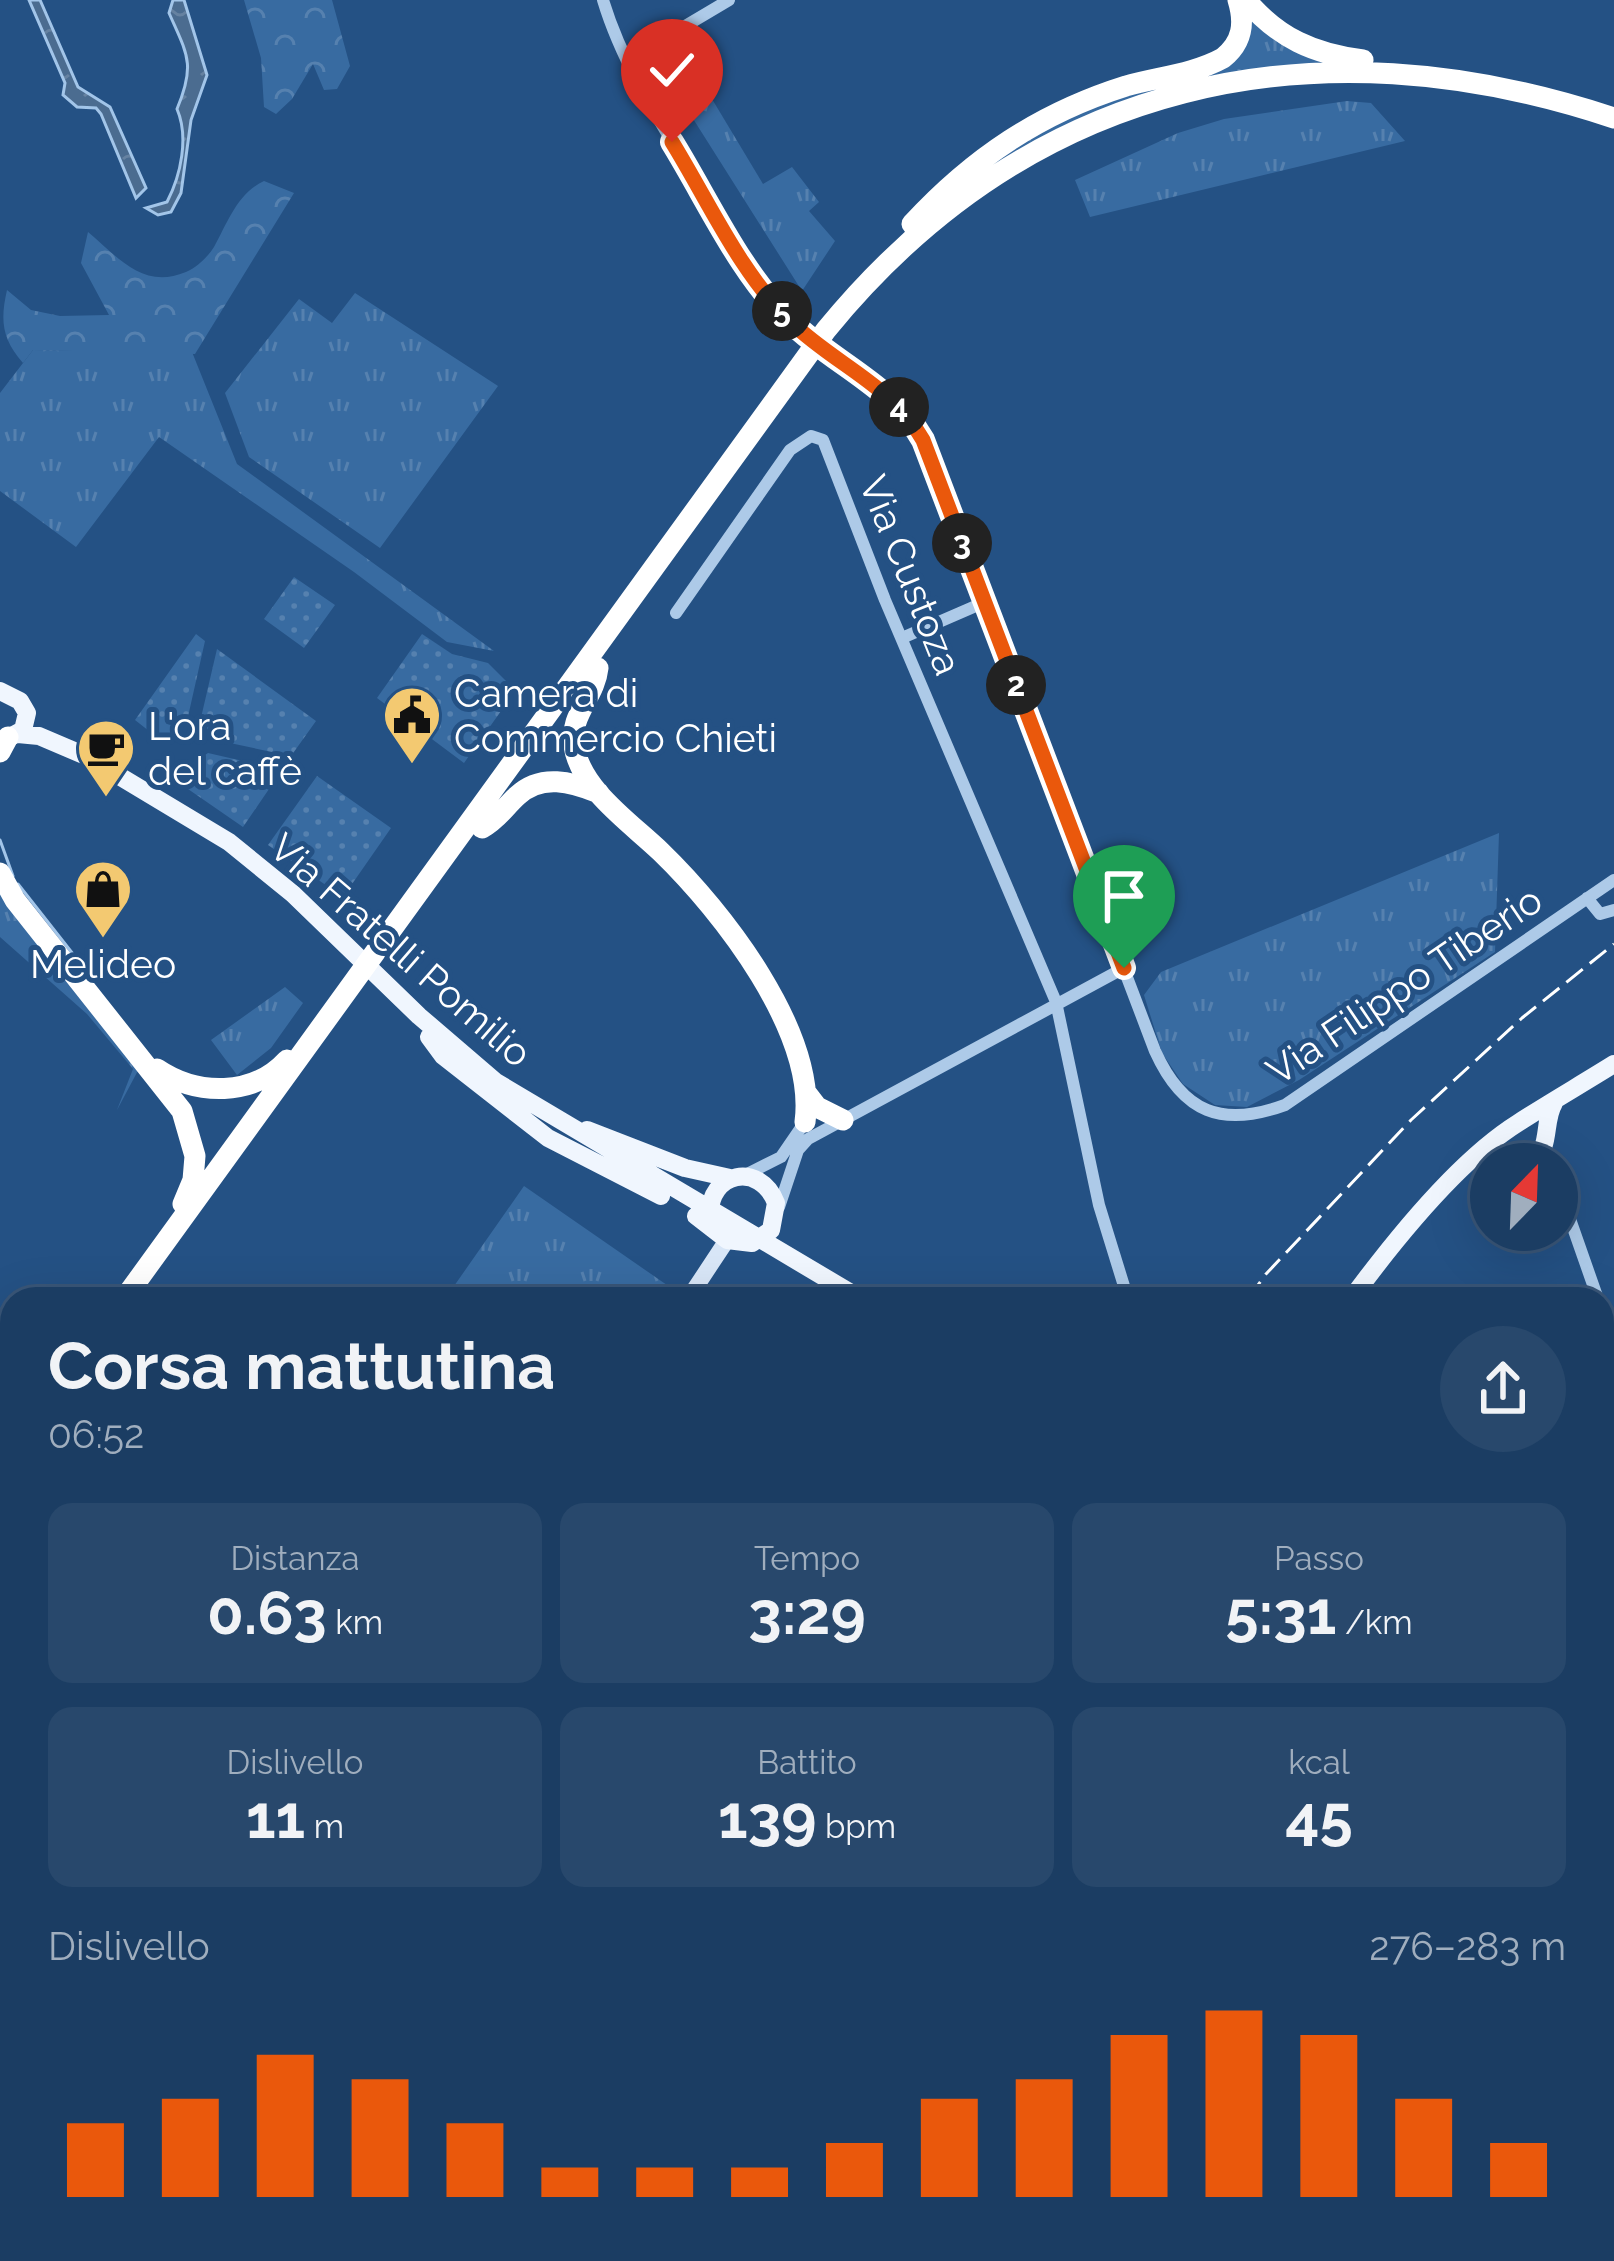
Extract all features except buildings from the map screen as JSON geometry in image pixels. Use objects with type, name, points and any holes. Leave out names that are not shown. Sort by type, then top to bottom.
[{"type":"highway","points":[[1242,0],[1297,44],[1378,61],[1396,71]]},
{"type":"highway","points":[[884,266],[890,248],[947,187],[1022,130],[1104,94],[1223,58],[1243,28],[1242,0]]},
{"type":"highway","points":[[133,1287],[801,364],[884,266],[932,223],[990,180],[1051,144],[1116,115],[1188,92],[1255,78],[1396,71],[1491,83],[1614,118]]},
{"type":"highway","points":[[151,1287],[794,398],[869,302],[961,218],[1058,156],[1113,131],[1190,106],[1277,89],[1402,86],[1474,94],[1614,133]]},
{"type":"highway","points":[[598,668],[596,686],[578,713],[573,735],[578,759],[599,793],[695,885],[728,926],[783,1022],[807,1094],[817,1107],[843,1120]]},
{"type":"highway","points":[[482,828],[501,818],[523,792],[543,783],[566,782],[599,793]]},
{"type":"highway","points":[[0,873],[186,1120],[195,1166],[185,1201],[147,1255],[144,1271]]},
{"type":"highway","points":[[147,1063],[188,1085],[237,1087],[276,1071],[298,1045],[318,1031]]},
{"type":"highway","points":[[805,1122],[807,1094]]},
{"type":"main road","name":"Via Fratelli Pomilio","points":[[4,696],[23,704],[27,712],[86,756],[229,842],[293,894],[478,1068],[545,1114],[841,1287]]},
{"type":"main road","points":[[7,740],[26,725],[27,712]]},
{"type":"main road","name":"Via Fratelli Pomilio","points":[[7,740],[39,736],[86,756]]},
{"type":"main road","points":[[402,999],[443,1056],[548,1138],[816,1287]]},
{"type":"main road","points":[[1360,1287],[1465,1166],[1517,1126],[1614,1064]]},
{"type":"main road","points":[[1543,1143],[1555,1102]]},
{"type":"main road","points":[[545,1114],[685,1168],[755,1178],[772,1192],[774,1222],[814,1261],[857,1287]]},
{"type":"main road","points":[[1509,1143],[1517,1126],[1534,1121],[1545,1137]]},
{"type":"main road","points":[[1445,1189],[1470,1170]]},
{"type":"main road","points":[[712,1225],[713,1192],[737,1177]]},
{"type":"main road","points":[[741,1242],[774,1222]]},
{"type":"street","name":"Via Filippo Tiberio","points":[[603,0],[628,60],[749,271],[803,332],[842,359],[912,421],[1169,1081],[1193,1102],[1219,1116],[1252,1117],[1285,1105],[1614,880]]},
{"type":"street","points":[[628,60],[729,0]]},
{"type":"street","name":"Via Custoza","points":[[676,613],[790,450],[817,436],[833,464],[1056,1002],[1099,1205],[1124,1287]]},
{"type":"street","points":[[902,638],[985,602]]},
{"type":"street","points":[[1587,898],[1600,914],[1614,910]]},
{"type":"street","points":[[799,1149],[808,1139],[1124,968]]},
{"type":"street","points":[[805,1122],[843,1120]]},
{"type":"street","points":[[774,1222],[805,1122]]},
{"type":"street","points":[[737,1177],[781,1157],[805,1122]]},
{"type":"street","points":[[1545,1137],[1546,1143]]},
{"type":"street","points":[[699,1287],[741,1242],[825,1287]]},
{"type":"street","points":[[1578,1242],[1594,1287]]},
{"type":"green space","points":[[244,0],[332,0],[350,66],[337,89],[324,90],[313,64],[292,99],[276,114],[264,107],[261,58]]},
{"type":"green space","points":[[1247,19],[1332,62],[1270,67],[1167,89],[947,192],[1037,126],[1203,70]]},
{"type":"green space","points":[[697,74],[763,184],[792,167],[819,202],[809,211],[835,241],[802,291],[673,87]]},
{"type":"green space","points":[[1347,101],[1371,103],[1405,141],[1090,217],[1075,180],[1178,133],[1224,119]]},
{"type":"green space","points":[[264,181],[294,193],[195,354],[33,350],[23,363],[16,354],[5,329],[7,290],[31,310],[60,316],[109,315],[81,263],[88,232],[132,268],[171,277],[205,258],[240,201]]},
{"type":"green space","points":[[355,293],[498,386],[380,548],[249,457],[225,393],[299,299],[332,323]]},
{"type":"green space","points":[[33,350],[192,352],[237,464],[494,651],[447,642],[159,437],[76,547],[0,491],[0,393]]},
{"type":"green space","points":[[294,577],[335,605],[304,648],[264,619]]},
{"type":"green space","points":[[196,634],[205,641],[187,721],[163,742],[135,720]]},
{"type":"green space","points":[[422,634],[452,654],[488,663],[508,683],[506,704],[464,763],[377,698]]},
{"type":"green space","points":[[217,649],[316,721],[291,756],[211,739],[200,722]]},
{"type":"green space","points":[[208,753],[282,770],[243,827],[188,789],[193,763]]},
{"type":"green space","points":[[317,776],[391,828],[343,897],[268,845]]},
{"type":"green space","points":[[1499,833],[1495,952],[1299,1080],[1247,1107],[1215,1105],[1183,1084],[1162,1053],[1144,995],[1161,972]]},
{"type":"green space","points":[[0,888],[142,1063],[117,1110],[133,1069],[87,1014],[0,937]]},
{"type":"green space","points":[[285,987],[303,1003],[271,1048],[237,1075],[211,1040]]},
{"type":"green space","points":[[524,1186],[670,1287],[453,1287]]},
{"type":"water","points":[[29,0],[40,0],[78,87],[110,107],[146,188],[136,198],[101,114],[96,108],[77,107],[63,95],[65,83]]},
{"type":"water","points":[[173,0],[184,0],[207,75],[191,120],[181,193],[171,212],[158,215],[146,208],[167,202],[183,144],[177,109],[188,70],[169,13]]},
{"type":"waterway","points":[[0,840],[13,876]]},
{"type":"waterway","points":[[18,884],[84,968]]},
{"type":"railway","points":[[1257,1287],[1411,1120],[1522,1018],[1614,944]]},
{"type":"place","name":"Camera di Commercio Chieti","points":[[412,766]]},
{"type":"place","name":"L'ora del caffè","points":[[106,799]]},
{"type":"place","name":"Melideo","points":[[103,940]]},
{"type":"route","points":[[672,142],[749,271],[790,321],[891,399],[923,440],[1124,968]]}]
